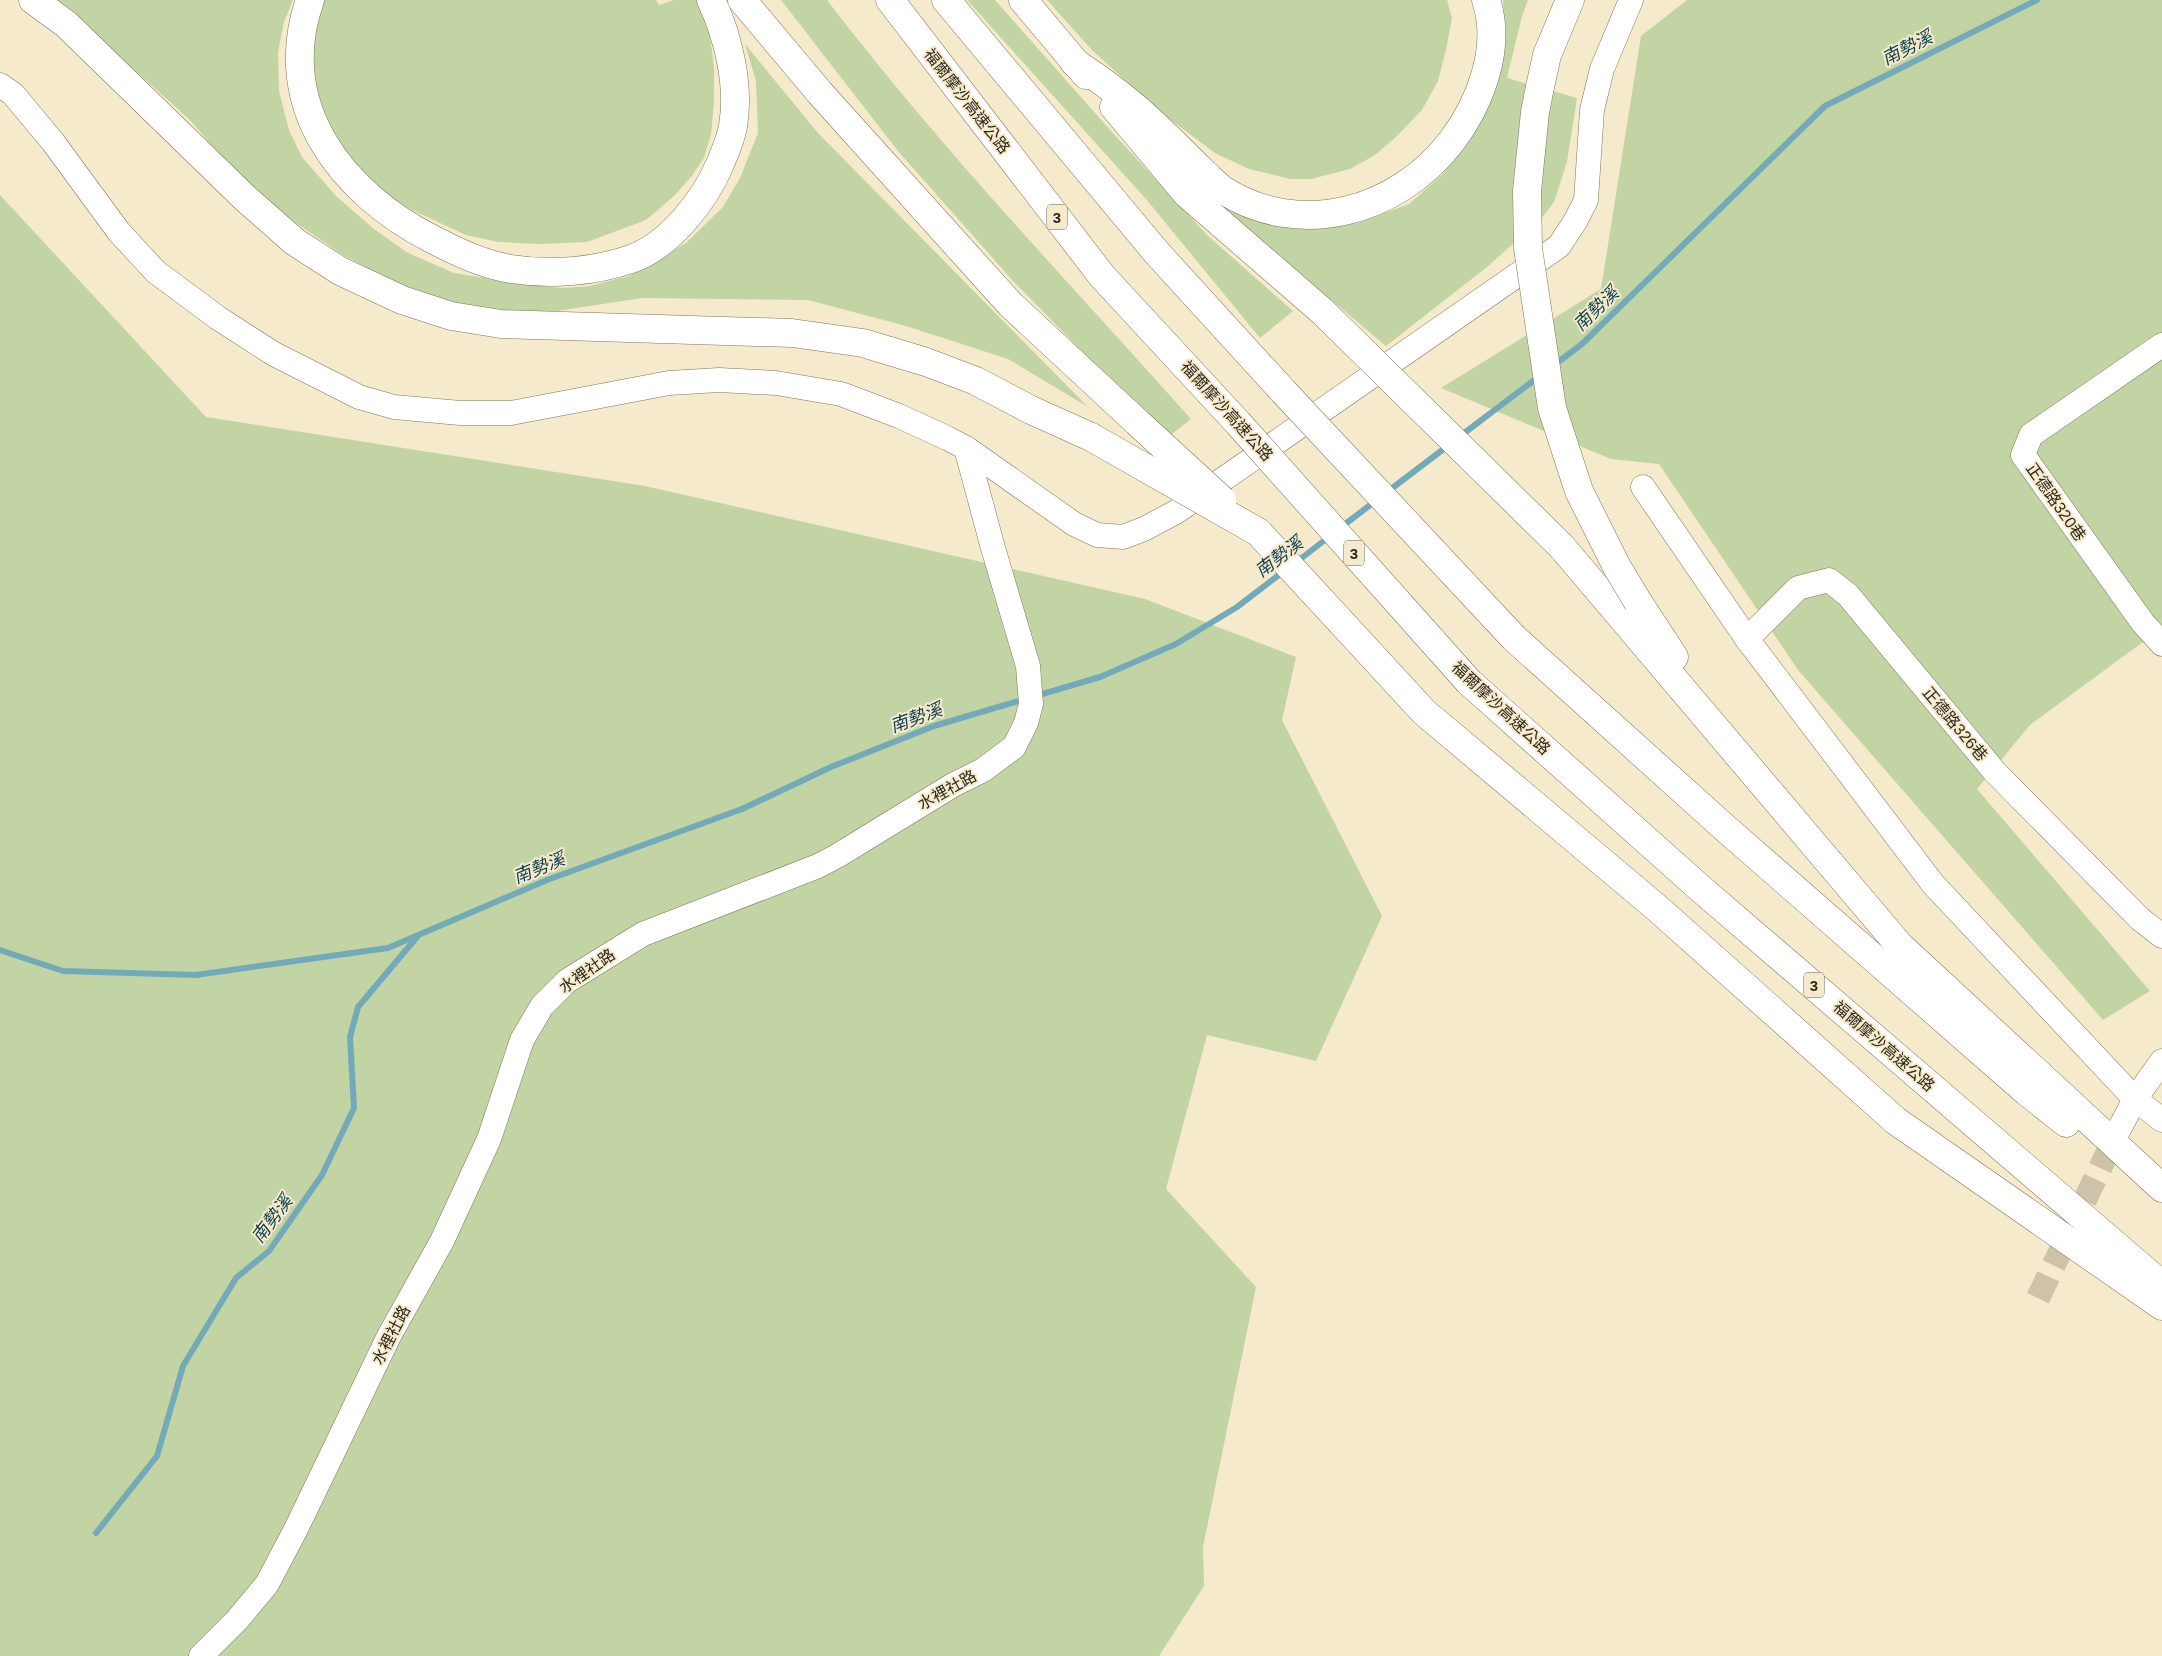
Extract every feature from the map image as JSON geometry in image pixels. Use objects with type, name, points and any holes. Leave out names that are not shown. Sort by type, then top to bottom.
[{"type":"highway","points":[[33,0],[72,30],[245,198],[294,242],[340,271],[402,300],[452,316],[501,324],[792,333],[863,344],[926,362],[976,381],[1031,410],[1092,437],[1258,532]]},
{"type":"highway","points":[[310,0],[302,31],[300,55],[306,102],[324,145],[337,165],[352,182],[389,214],[410,228],[455,252],[509,269],[561,272],[632,259],[653,247],[689,214],[716,173],[733,126],[734,103],[730,58],[711,0]]},
{"type":"highway","points":[[742,0],[820,93],[1010,304],[1258,532],[1424,712],[1657,908],[1896,1121],[2162,1306]]},
{"type":"highway","name":"福爾摩沙高速公路","points":[[890,0],[1102,276],[1238,423],[1469,682],[1701,889],[2162,1285]]},
{"type":"highway","points":[[946,0],[1157,253],[1514,638],[1724,828],[1998,1067],[2162,1202]]},
{"type":"highway","points":[[1023,0],[1187,194],[1323,312],[1562,547],[1900,946],[2162,1188]]},
{"type":"highway","points":[[1074,62],[1099,78],[1156,126],[1221,189],[1228,193],[1250,205],[1278,212],[1308,215],[1342,212],[1373,203],[1402,188],[1426,170],[1462,128],[1476,101],[1486,74],[1491,41],[1486,0]]},
{"type":"highway","points":[[1570,0],[1547,54],[1535,112],[1527,192],[1528,248],[1552,408],[1579,491],[1617,567],[1664,642],[1760,773],[1786,813]]},
{"type":"street","points":[[0,84],[19,101],[53,142],[119,232],[156,272],[218,318],[274,354],[360,397],[394,407],[460,413],[511,413],[669,383],[719,380],[776,383],[841,394],[899,416],[966,448],[1074,524],[1097,535],[1122,536],[1144,529],[1176,512],[1559,246],[1586,200],[1592,110],[1602,69],[1632,0]]},
{"type":"street","name":"正德路320巷","points":[[2162,345],[2031,435],[2023,455],[2143,623],[2162,644]]},
{"type":"street","name":"水裡社路","points":[[201,1656],[238,1619],[267,1584],[292,1537],[389,1336],[442,1241],[489,1139],[522,1040],[542,1006],[567,981],[643,934],[818,866],[953,785],[983,770],[1014,747],[1026,723],[1031,696],[1028,666],[966,448]]},
{"type":"street","points":[[1643,487],[1747,639],[1933,884],[2135,1099],[2162,1120]]},
{"type":"street","name":"正德路326巷","points":[[1747,639],[1798,588],[1829,580],[1848,595],[1994,771],[2140,919],[2162,936]]},
{"type":"street","points":[[2119,1129],[2135,1099],[2162,1061]]},
{"type":"green space","points":[[53,0],[293,0],[284,22],[278,52],[279,91],[289,130],[302,157],[336,196],[374,229],[408,253],[454,273],[528,285],[564,288],[590,286],[629,276],[686,243],[723,207],[740,178],[758,133],[756,81],[745,44],[818,133],[1088,407],[1008,359],[906,326],[808,300],[643,298],[543,313],[497,311],[449,305],[402,286],[343,255],[296,223],[245,184],[190,120],[98,37]]},
{"type":"green space","points":[[323,0],[656,0],[659,5],[674,0],[697,0],[709,30],[714,66],[714,103],[711,134],[704,158],[691,177],[674,196],[646,220],[587,242],[539,244],[498,242],[466,235],[412,210],[377,188],[334,138],[321,109],[311,64],[312,31]]},
{"type":"green space","points":[[781,0],[827,0],[870,55],[959,161],[1191,419],[1167,438],[1013,281],[898,151]]},
{"type":"green space","points":[[967,0],[995,0],[1111,131],[1208,236],[1293,311],[1260,338],[1146,199]]},
{"type":"green space","points":[[1047,0],[1447,0],[1452,18],[1438,81],[1422,110],[1397,136],[1375,155],[1350,169],[1311,179],[1290,179],[1249,169],[1215,153],[1155,108],[1092,50]]},
{"type":"green space","points":[[1503,0],[1528,0],[1522,16],[1507,78],[1577,98],[1567,162],[1554,202],[1541,219],[1487,267],[1386,346],[1208,196],[1328,225],[1356,223],[1409,204],[1443,174],[1465,143],[1505,32]]},
{"type":"green space","points":[[1687,0],[2162,0],[2162,628],[2030,725],[1977,789],[2150,991],[2103,1020],[1798,670],[1659,464],[1611,459],[1441,388],[1601,289],[1641,36]]},
{"type":"green space","points":[[0,195],[206,417],[645,486],[1145,599],[1296,657],[1282,720],[1382,916],[1316,1061],[1207,1035],[1166,1189],[1256,1287],[1203,1547],[1204,1586],[1159,1656],[0,1656]]},
{"type":"waterway","name":"南勢溪","points":[[1553,366],[1582,344],[1825,106],[2037,0]]},
{"type":"waterway","name":"南勢溪","points":[[1459,437],[1541,375]]},
{"type":"waterway","name":"南勢溪","points":[[1387,492],[1449,445]]},
{"type":"waterway","name":"南勢溪","points":[[1340,528],[1378,499]]},
{"type":"waterway","name":"南勢溪","points":[[1294,564],[1330,536]]},
{"type":"waterway","name":"南勢溪","points":[[0,950],[63,971],[196,975],[388,948],[547,880],[742,809],[831,767],[934,726],[1100,677],[1176,644],[1237,607],[1284,571]]},
{"type":"waterway","name":"南勢溪","points":[[96,1533],[157,1456],[183,1366],[236,1278],[269,1251],[322,1175],[354,1108],[350,1037],[358,1007],[417,937]]},
{"type":"tunnel","points":[[2038,1298],[2116,1135]]}]
